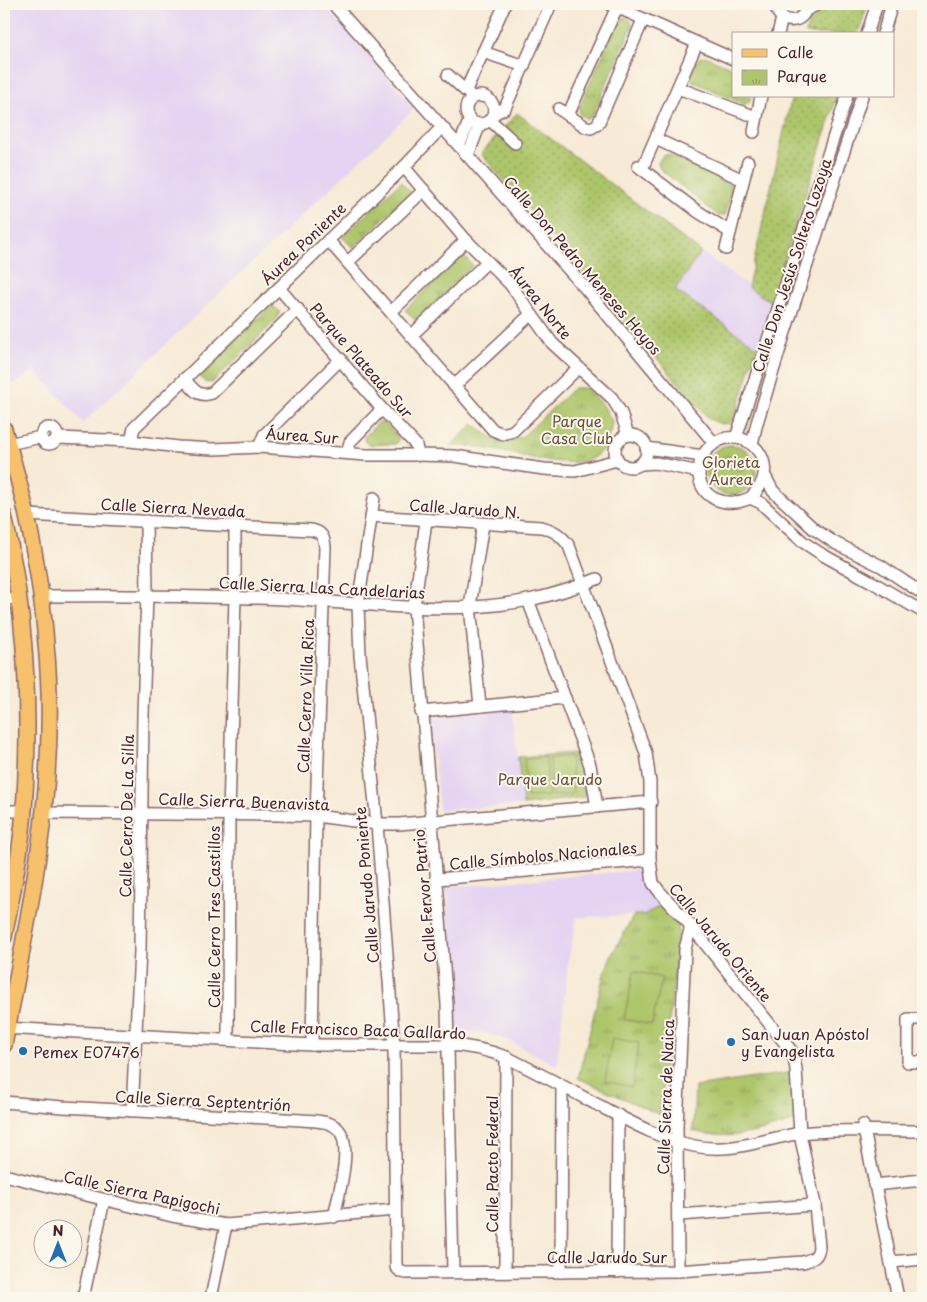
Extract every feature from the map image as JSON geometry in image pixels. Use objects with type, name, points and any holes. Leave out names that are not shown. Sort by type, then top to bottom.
[{"type":"main road","points":[[4,1045],[36,876],[44,813],[49,685],[40,596],[27,515],[6,436]]},
{"type":"main road","points":[[4,516],[11,599],[26,681],[27,759],[24,811],[18,858],[4,937]]},
{"type":"street","name":"Calle Don Pedro Meneses Hoyos","points":[[333,4],[616,325],[714,443]]},
{"type":"street","points":[[505,4],[483,52],[466,108],[514,143]]},
{"type":"street","points":[[468,155],[483,119],[506,108],[549,4]]},
{"type":"street","points":[[764,4],[776,5],[778,13],[782,18],[792,21],[804,14],[806,7],[818,4]]},
{"type":"street","points":[[868,32],[877,4]]},
{"type":"street","points":[[883,32],[892,4]]},
{"type":"street","points":[[643,20],[598,124],[591,128],[586,127],[564,112],[613,5],[732,59]]},
{"type":"street","points":[[778,32],[782,18]]},
{"type":"street","points":[[696,44],[656,139],[640,168],[696,211],[730,232]]},
{"type":"street","points":[[483,52],[524,66]]},
{"type":"street","points":[[448,75],[469,94],[490,99],[494,106],[459,146]]},
{"type":"street","points":[[678,88],[756,117]]},
{"type":"street","points":[[754,132],[761,98]]},
{"type":"street","name":"Calle Don Jesús Soltero Lozoya","points":[[736,438],[846,98]]},
{"type":"street","name":"Calle Don Jesús Soltero Lozoya","points":[[752,444],[786,329],[861,98]]},
{"type":"street","name":"Áurea Poniente","points":[[131,441],[134,428],[404,167],[442,127]]},
{"type":"street","points":[[656,139],[743,180]]},
{"type":"street","points":[[726,249],[748,162]]},
{"type":"street","name":"Áurea Norte","points":[[404,167],[466,240],[510,284],[530,315],[552,343],[612,398],[628,435]]},
{"type":"street","points":[[348,262],[424,190]]},
{"type":"street","points":[[328,240],[493,430],[503,434],[513,430],[578,368]]},
{"type":"street","points":[[391,312],[466,240]]},
{"type":"street","points":[[411,336],[487,262]]},
{"type":"street","name":"Parque Plateado Sur","points":[[279,288],[298,308],[382,409],[416,445],[418,454]]},
{"type":"street","points":[[184,379],[199,394],[212,393],[298,308]]},
{"type":"street","points":[[454,386],[530,315]]},
{"type":"street","points":[[259,447],[264,435],[340,359]]},
{"type":"street","points":[[347,453],[350,442],[382,409]]},
{"type":"street","points":[[641,464],[646,457],[646,448],[640,438],[628,435],[621,438],[616,444],[615,452],[617,460],[624,466],[656,463],[699,472]]},
{"type":"street","name":"Áurea Sur","points":[[6,436],[41,437],[44,442],[49,444],[58,438],[131,441],[214,449],[259,447],[366,455],[418,454],[454,456],[544,469],[575,471],[617,460]]},
{"type":"street","points":[[728,438],[736,438],[752,444],[758,451],[763,458],[765,476],[762,485],[750,498],[741,503],[731,504],[712,498],[701,482],[699,472],[702,456],[714,443],[728,438]]},
{"type":"street","points":[[646,448],[702,456]]},
{"type":"street","points":[[678,468],[681,453]]},
{"type":"street","points":[[765,476],[773,491],[814,529],[835,543],[881,566],[923,594]]},
{"type":"street","name":"Calle Jarudo Poniente","points":[[374,498],[358,605],[360,655],[377,824],[394,1046],[395,1263],[398,1270]]},
{"type":"street","points":[[750,498],[761,503],[803,542],[823,556],[923,612]]},
{"type":"street","name":"Calle Sierra Nevada","points":[[27,515],[318,531]]},
{"type":"street","name":"Calle Jarudo N.","points":[[372,516],[540,527],[556,532]]},
{"type":"street","name":"Calle Cerro De La Silla","points":[[132,1111],[140,951],[143,706],[148,595],[146,521]]},
{"type":"street","name":"Calle Fervor Patrio","points":[[426,521],[414,607],[421,712],[438,879],[449,1045],[453,1272]]},
{"type":"street","points":[[480,706],[470,606],[483,524]]},
{"type":"street","name":"Calle Cerro Tres Castillos","points":[[228,1040],[229,814],[235,525]]},
{"type":"street","name":"Calle Cerro Villa Rica","points":[[312,1045],[324,539],[318,531]]},
{"type":"street","name":"Calle Jarudo Oriente","points":[[556,532],[563,537],[569,546],[646,753],[651,802],[650,860],[653,883],[691,926],[793,1052],[800,1134],[815,1205],[819,1247],[816,1258]]},
{"type":"street","name":"Calle Sierra Las Candelarias","points":[[40,596],[148,595],[235,597],[323,601],[358,605],[470,606],[528,600],[558,593],[598,579]]},
{"type":"street","points":[[528,600],[590,765],[597,807]]},
{"type":"street","points":[[421,712],[565,698]]},
{"type":"street","name":"Calle Sierra Buenavista","points":[[44,813],[316,816],[377,824],[433,822],[651,802]]},
{"type":"street","points":[[4,811],[24,811]]},
{"type":"street","name":"Calle Símbolos Nacionales","points":[[438,879],[650,860]]},
{"type":"street","name":"Calle Sierra de Naica","points":[[678,1271],[677,1140],[685,949],[691,926]]},
{"type":"street","points":[[923,1019],[908,1019],[908,1062],[923,1062]]},
{"type":"street","name":"Calle Francisco Baca Gallardo","points":[[6,1028],[312,1045],[449,1045],[484,1049],[506,1057],[651,1131],[694,1146],[742,1147],[800,1134],[863,1127],[923,1131]]},
{"type":"street","name":"Calle Pacto Federal","points":[[505,1271],[506,1057]]},
{"type":"street","points":[[561,1272],[562,1086]]},
{"type":"street","name":"Calle Sierra Septentrión","points":[[4,1102],[320,1121],[330,1124],[339,1129],[343,1139],[344,1166],[334,1217]]},
{"type":"street","points":[[617,1272],[618,1115]]},
{"type":"street","points":[[863,1127],[898,1298]]},
{"type":"street","name":"Calle Sierra Papigochi","points":[[4,1175],[181,1218],[226,1225],[334,1217],[395,1210]]},
{"type":"street","points":[[874,1185],[923,1180]]},
{"type":"street","points":[[82,1298],[104,1200]]},
{"type":"street","points":[[679,1216],[815,1205]]},
{"type":"street","points":[[211,1298],[226,1225]]},
{"type":"street","name":"Calle Jarudo Sur","points":[[398,1270],[406,1273],[678,1271],[803,1262],[816,1258]]},
{"type":"street","points":[[891,1262],[923,1258]]},
{"type":"shaded area","points":[[4,4],[323,4],[415,108],[83,423],[35,370],[9,387],[4,384]]},
{"type":"shaded area","points":[[701,252],[771,302],[757,347],[675,290]]},
{"type":"shaded area","points":[[512,708],[523,805],[439,810],[430,717]]},
{"type":"shaded area","points":[[641,870],[642,886],[662,904],[645,915],[577,917],[568,962],[557,1066],[506,1039],[481,1032],[455,1030],[445,887]]},
{"type":"green space","points":[[835,4],[868,4],[859,32],[806,32],[810,15]]},
{"type":"green space","points":[[625,17],[631,21],[632,27],[592,116],[587,119],[580,114],[579,108],[619,19]]},
{"type":"green space","points":[[705,56],[732,68],[732,98],[750,98],[749,102],[744,104],[692,81],[691,76],[699,58]]},
{"type":"green space","points":[[792,98],[836,98],[771,302],[748,287]]},
{"type":"green space","points":[[517,113],[701,252],[675,290],[757,347],[735,417],[730,423],[721,424],[709,419],[481,154]]},
{"type":"green space","points":[[669,154],[731,185],[732,192],[725,215],[719,216],[660,169],[658,163],[663,155]]},
{"type":"green space","points":[[401,182],[411,192],[353,248],[342,237]]},
{"type":"green space","points":[[463,255],[473,265],[416,321],[405,310]]},
{"type":"green space","points":[[272,305],[280,312],[275,321],[212,383],[205,382],[198,374]]},
{"type":"green space","name":"Parque Casa Club","points":[[574,388],[586,388],[604,407],[612,421],[607,441],[602,450],[594,457],[583,461],[554,461],[477,447],[450,446],[474,424],[486,434],[502,441],[523,436]]},
{"type":"green space","points":[[379,422],[385,423],[398,437],[398,441],[395,444],[371,445],[365,442],[364,437]]},
{"type":"green space","name":"Glorieta Áurea","points":[[731,445],[741,447],[749,452],[754,460],[756,470],[754,480],[749,488],[741,493],[731,495],[721,493],[713,488],[708,480],[706,470],[708,460],[713,452],[721,447]]},
{"type":"green space","name":"Parque Jarudo","points":[[576,753],[585,779],[585,797],[523,805],[518,757]]},
{"type":"green space","points":[[571,756],[573,794],[552,796],[550,758]]},
{"type":"green space","points":[[546,757],[549,796],[527,797],[524,759]]},
{"type":"green space","points":[[662,904],[679,923],[660,1115],[578,1078],[604,974],[611,956],[634,915],[645,915]]},
{"type":"green space","points":[[634,971],[662,978],[652,1025],[624,1019]]},
{"type":"green space","points":[[612,1038],[639,1043],[632,1087],[605,1081]]},
{"type":"green space","points":[[794,1072],[799,1120],[747,1134],[721,1135],[693,1131],[695,1087]]},
{"type":"place","name":"San Juan Apóstol y Evangelista","points":[[731,1042]]},
{"type":"place","name":"Pemex E07476","points":[[23,1051]]}]
